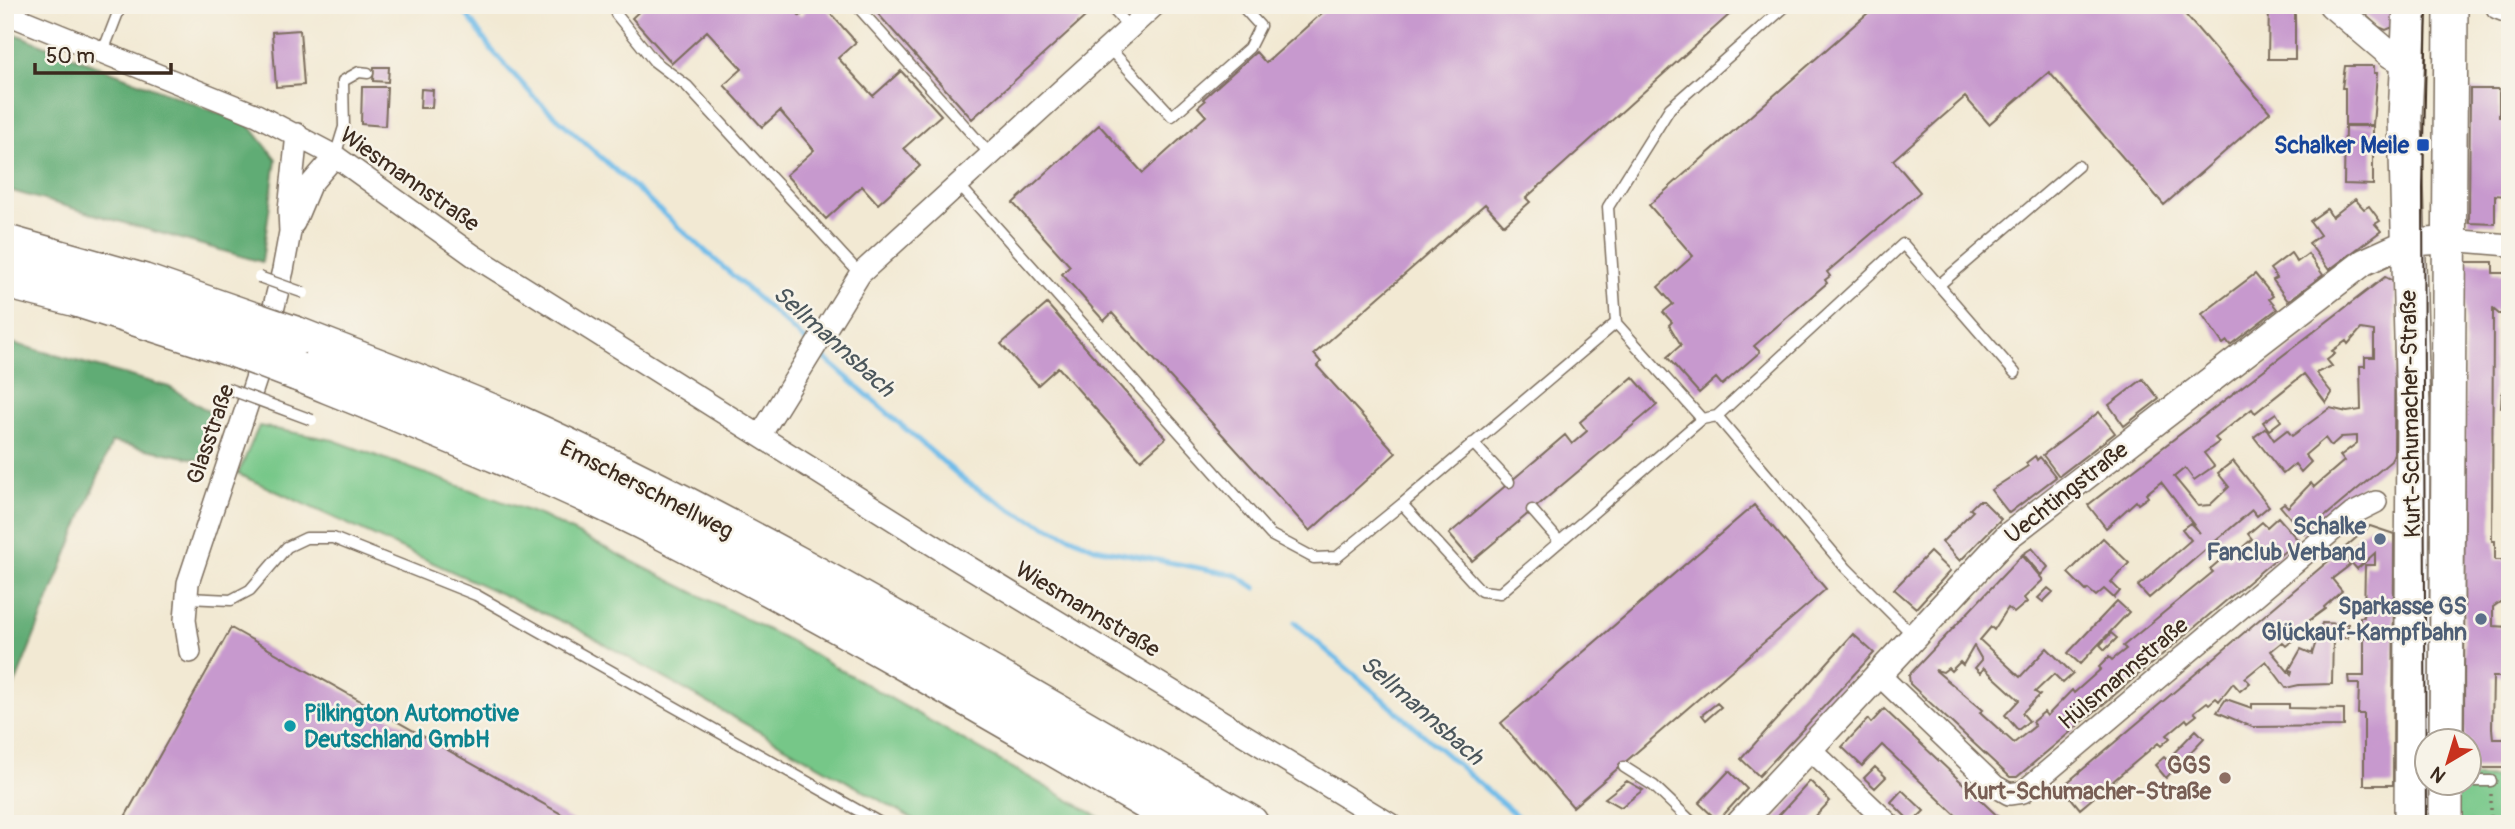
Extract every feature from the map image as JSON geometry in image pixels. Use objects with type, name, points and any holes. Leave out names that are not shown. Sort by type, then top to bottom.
[{"type":"highway","name":"Emscherschnellweg","points":[[5,244],[144,283],[247,336]]},
{"type":"highway","name":"Emscherschnellweg","points":[[5,279],[247,336],[520,426],[680,504],[848,594],[1249,824]]},
{"type":"highway","name":"Emscherschnellweg","points":[[297,354],[499,454],[664,531],[821,614],[1187,824]]},
{"type":"main road","name":"Kurt-Schumacher-Straße","points":[[2410,5],[2406,243],[2413,410],[2411,824]]},
{"type":"main road","name":"Kurt-Schumacher-Straße","points":[[2446,728],[2451,5]]},
{"type":"main road","points":[[2446,798],[2446,824]]},
{"type":"street","points":[[761,434],[860,274],[960,186],[990,154],[1154,5]]},
{"type":"street","points":[[2332,5],[2391,55],[2407,62]]},
{"type":"street","name":"Wiesmannstraße","points":[[5,13],[297,134],[335,156],[474,256],[761,434],[954,558],[1390,824]]},
{"type":"street","name":"Glasstraße","points":[[290,232],[289,210],[297,134]]},
{"type":"street","name":"Glasstraße","points":[[190,652],[185,621],[188,583],[256,379],[290,232],[310,185],[335,156]]},
{"type":"street","points":[[2449,240],[2510,244]]},
{"type":"street","name":"Uechtingstraße","points":[[1739,824],[1971,572],[2039,511],[2364,262],[2406,243],[2449,240]]},
{"type":"street","name":"Hülsmannstraße","points":[[1878,674],[1995,786],[2009,794],[2023,792],[2352,514],[2376,502]]},
{"type":"street","points":[[1810,748],[1889,824]]},
{"type":"lane","points":[[102,54],[121,5]]},
{"type":"lane","points":[[617,5],[616,14],[654,61],[687,86],[860,274]]},
{"type":"lane","points":[[856,5],[990,154]]},
{"type":"lane","points":[[1109,5],[1129,27]]},
{"type":"lane","points":[[1108,47],[1172,116],[1250,48],[1260,26],[1241,5]]},
{"type":"lane","points":[[1702,419],[1616,323],[1608,207],[1670,108],[1787,5]]},
{"type":"lane","points":[[335,156],[344,127],[343,81],[359,72],[368,73]]},
{"type":"lane","points":[[1939,285],[2078,166]]},
{"type":"lane","points":[[960,186],[1271,535],[1314,558],[1337,557],[1616,323]]},
{"type":"lane","points":[[1402,503],[1481,591],[1500,593],[1702,419],[1717,416],[1903,244],[2015,373]]},
{"type":"lane","points":[[259,277],[304,293]]},
{"type":"lane","points":[[226,388],[312,420]]},
{"type":"lane","points":[[1717,416],[1846,568],[1913,635]]},
{"type":"lane","points":[[1473,443],[1509,482]]},
{"type":"lane","points":[[1532,510],[1559,541]]},
{"type":"lane","points":[[187,598],[231,600],[250,590],[286,547],[306,538],[333,538],[476,595],[882,824]]},
{"type":"lane","points":[[1624,767],[1654,786],[1694,824]]},
{"type":"lane","points":[[2484,781],[2491,781]]},
{"type":"path","points":[[2491,781],[2491,824]]},
{"type":"green space","points":[[5,30],[249,125],[276,159],[262,262],[5,189]]},
{"type":"green space","points":[[5,341],[169,387],[216,416],[205,461],[112,442],[5,709]]},
{"type":"green space","points":[[259,426],[333,440],[542,516],[790,641],[1111,824],[922,824],[576,628],[238,474]]},
{"type":"green space","points":[[2484,777],[2510,778],[2510,824],[2450,824],[2450,798],[2484,798]]},
{"type":"building","points":[[646,5],[791,5],[800,16],[812,5],[823,5],[856,42],[838,58],[873,96],[901,71],[941,115],[904,148],[920,166],[878,204],[862,186],[826,219],[786,175],[814,150],[780,111],[762,127],[724,85],[742,69],[707,31],[672,63],[632,18]]},
{"type":"building","points":[[870,5],[1092,5],[1095,8],[972,119]]},
{"type":"building","points":[[1331,5],[1740,5],[1526,198],[1530,202],[1504,225],[1485,204],[1314,354],[1321,362],[1317,366],[1396,453],[1310,531],[1112,313],[1104,321],[1062,274],[1070,266],[1013,203],[1099,125],[1143,173],[1206,116],[1198,107],[1205,101],[1203,99],[1256,52],[1266,63]]},
{"type":"building","points":[[1877,5],[2177,5],[2270,112],[2164,205],[2049,72],[1989,124],[1965,97],[1893,160],[1920,192],[1827,272],[1830,276],[1825,280],[1827,283],[1754,346],[1760,352],[1722,385],[1716,378],[1699,393],[1667,357],[1681,345],[1669,325],[1672,322],[1663,312],[1673,304],[1658,287],[1693,256],[1649,205]]},
{"type":"building","points":[[2269,5],[2295,5],[2295,59],[2268,59]]},
{"type":"building","points":[[2354,5],[2396,5],[2393,27],[2386,30],[2379,27]]},
{"type":"building","points":[[300,30],[304,85],[276,87],[272,32]]},
{"type":"building","points":[[2345,66],[2374,66],[2374,73],[2377,73],[2373,125],[2345,125],[2345,88],[2342,88]]},
{"type":"building","points":[[374,67],[389,67],[388,82],[373,81]]},
{"type":"building","points":[[362,87],[387,87],[385,126],[361,124]]},
{"type":"building","points":[[421,89],[433,90],[432,108],[420,108]]},
{"type":"building","points":[[2470,89],[2499,89],[2499,117],[2510,117],[2510,183],[2507,183],[2506,196],[2495,195],[2495,224],[2469,223]]},
{"type":"building","points":[[2345,126],[2373,126],[2373,185],[2344,184]]},
{"type":"building","points":[[2355,199],[2364,209],[2369,206],[2380,221],[2375,224],[2381,231],[2329,270],[2309,243],[2320,235],[2310,221],[2327,209],[2332,217]]},
{"type":"building","points":[[2291,253],[2297,262],[2308,254],[2323,275],[2288,301],[2273,280],[2277,278],[2270,269]]},
{"type":"building","points":[[2465,262],[2493,262],[2493,273],[2510,273],[2510,314],[2499,314],[2493,309],[2492,541],[2495,541],[2495,560],[2507,560],[2507,572],[2510,572],[2510,595],[2493,607],[2493,626],[2510,627],[2510,677],[2493,677],[2492,728],[2493,739],[2510,739],[2510,768],[2484,768],[2484,728],[2464,728]]},
{"type":"building","points":[[2255,274],[2273,296],[2269,299],[2277,309],[2230,345],[2227,341],[2223,344],[2202,314]]},
{"type":"building","points":[[2385,277],[2395,282],[2394,453],[2391,461],[2304,534],[2280,506],[2284,503],[2288,507],[2311,483],[2314,487],[2344,461],[2340,456],[2357,443],[2357,436],[2341,437],[2331,446],[2325,438],[2305,455],[2311,462],[2301,472],[2295,464],[2283,474],[2254,437],[2266,428],[2274,440],[2287,430],[2292,436],[2330,408],[2347,412],[2361,410],[2360,366],[2365,366],[2365,357],[2374,357],[2374,331],[2361,329],[2348,344],[2346,341],[2332,351],[2335,354],[2327,360],[2332,366],[2316,373],[2332,393],[2326,403],[2304,374],[2255,413],[2252,409],[2215,438],[2219,442],[2204,453],[2214,466],[2194,480],[2185,468],[2174,477],[2198,506],[2210,505],[2229,487],[2218,473],[2233,461],[2269,506],[2257,516],[2252,510],[2149,598],[2138,586],[2191,540],[2182,529],[2190,523],[2200,533],[2161,482],[2146,494],[2148,497],[2138,504],[2136,501],[2106,528],[2088,505]]},
{"type":"building","points":[[1047,304],[1166,438],[1141,460],[1058,367],[1038,385],[1001,344]]},
{"type":"building","points":[[1633,377],[1657,405],[1472,561],[1449,534],[1565,435],[1572,444],[1587,431],[1580,422]]},
{"type":"building","points":[[2143,379],[2159,399],[2124,426],[2109,405]]},
{"type":"building","points":[[2502,392],[2510,392],[2510,407],[2501,407]]},
{"type":"building","points":[[2099,412],[2115,433],[2059,476],[2043,455]]},
{"type":"building","points":[[2276,413],[2281,421],[2269,430],[2263,422]]},
{"type":"building","points":[[2035,456],[2037,460],[2040,457],[2056,477],[2009,513],[1991,490],[2028,466],[2026,463]]},
{"type":"building","points":[[1978,501],[1983,501],[2001,519],[1960,561],[1942,542],[1973,511],[1970,509]]},
{"type":"building","points":[[1754,505],[1826,589],[1573,807],[1501,723]]},
{"type":"building","points":[[2278,517],[2298,540],[2017,777],[2010,777],[1910,684],[1909,675],[2022,555],[2043,580],[2024,598],[2027,602],[2014,613],[2008,608],[1994,630],[1991,627],[1980,640],[2020,677],[2047,648],[2073,674],[2063,683],[2054,674],[2035,692],[2040,695],[2022,713],[2029,721],[2018,730],[2005,715],[2019,700],[1984,668],[1980,673],[1975,668],[1982,660],[1974,646],[1963,665],[1960,662],[1951,671],[1948,668],[1943,672],[1935,670],[1983,710],[1980,712],[2014,743],[2035,726],[2032,722],[2044,712],[2047,716],[2072,690],[2074,693],[2101,669],[2099,667],[2109,657],[2112,660],[2126,649],[2123,646],[2213,572],[2210,569],[2225,556],[2228,560],[2252,539],[2248,534],[2262,522],[2267,527]]},
{"type":"building","points":[[2370,526],[2394,534],[2393,785],[2364,785],[2364,714],[2358,714],[2359,684],[2349,684],[2348,676],[2364,676],[2364,623],[2360,623],[2360,617],[2364,617],[2365,565],[2375,565],[2375,553],[2357,569],[2341,551]]},
{"type":"building","points":[[2103,538],[2129,563],[2111,582],[2120,591],[2114,598],[2104,589],[2096,596],[2088,589],[2086,591],[2068,573]]},
{"type":"building","points":[[2032,548],[2048,567],[2041,575],[2023,554]]},
{"type":"building","points":[[1930,552],[1950,571],[1916,608],[1894,589]]},
{"type":"building","points":[[2339,552],[2350,565],[2332,579],[2342,591],[2324,607],[2325,609],[2295,631],[2299,635],[2286,646],[2282,642],[2271,651],[2291,675],[2292,671],[2289,670],[2301,649],[2312,654],[2322,623],[2348,624],[2348,638],[2333,638],[2332,684],[2286,688],[2266,661],[2245,678],[2250,683],[2240,691],[2233,683],[2219,701],[2216,698],[2209,704],[2207,702],[2194,712],[2197,715],[2188,722],[2186,719],[2167,735],[2170,738],[2161,746],[2158,743],[2080,809],[2062,787]]},
{"type":"building","points":[[2048,588],[2053,592],[2043,602],[2038,598]]},
{"type":"building","points":[[2117,601],[2129,612],[2080,664],[2068,653]]},
{"type":"building","name":"Pilkington Automotive Deutschland GmbH","points":[[231,628],[579,824],[121,824]]},
{"type":"building","points":[[2111,633],[2117,638],[2105,650],[2100,645]]},
{"type":"building","points":[[1853,634],[1874,653],[1759,776],[1741,759]]},
{"type":"building","points":[[2226,699],[2252,708],[2252,704],[2289,704],[2289,708],[2344,709],[2344,726],[2252,727],[2217,712]]},
{"type":"building","points":[[1717,703],[1721,707],[1706,720],[1702,715]]},
{"type":"building","points":[[1884,709],[2006,824],[1965,824],[1882,745],[1862,766],[1842,747],[1868,719],[1871,723]]},
{"type":"building","points":[[2196,730],[2204,738],[2166,778],[2155,765],[2164,757],[2167,760]]},
{"type":"building","points":[[1875,767],[1886,777],[1875,788],[1864,778]]},
{"type":"building","points":[[1729,771],[1747,789],[1718,821],[1699,803]]},
{"type":"building","points":[[1627,781],[1643,790],[1621,807],[1605,798]]},
{"type":"building","points":[[1810,781],[1830,801],[1811,821],[1813,824],[1771,824]]},
{"type":"building","points":[[1902,790],[1924,811],[1912,823],[1891,802]]},
{"type":"waterway","name":"Sellmannsbach","points":[[460,5],[490,48],[535,98],[811,346]]},
{"type":"waterway","name":"Sellmannsbach","points":[[818,352],[965,481],[1017,513],[1095,548],[1236,575],[1256,588]]},
{"type":"waterway","name":"Sellmannsbach","points":[[1295,623],[1526,824]]},
{"type":"tram line","points":[[2426,824],[2423,188],[2427,5]]},
{"type":"place","name":"Schalker Meile","points":[[2423,145]]},
{"type":"place","name":"Schalke Fanclub Verband","points":[[2380,539]]},
{"type":"place","name":"Sparkasse GS Glückauf-Kampfbahn","points":[[2481,619]]},
{"type":"place","name":"Pilkington Automotive Deutschland GmbH","points":[[290,726]]},
{"type":"place","name":"GGS Kurt-Schumacher-Straße","points":[[2225,778]]}]
